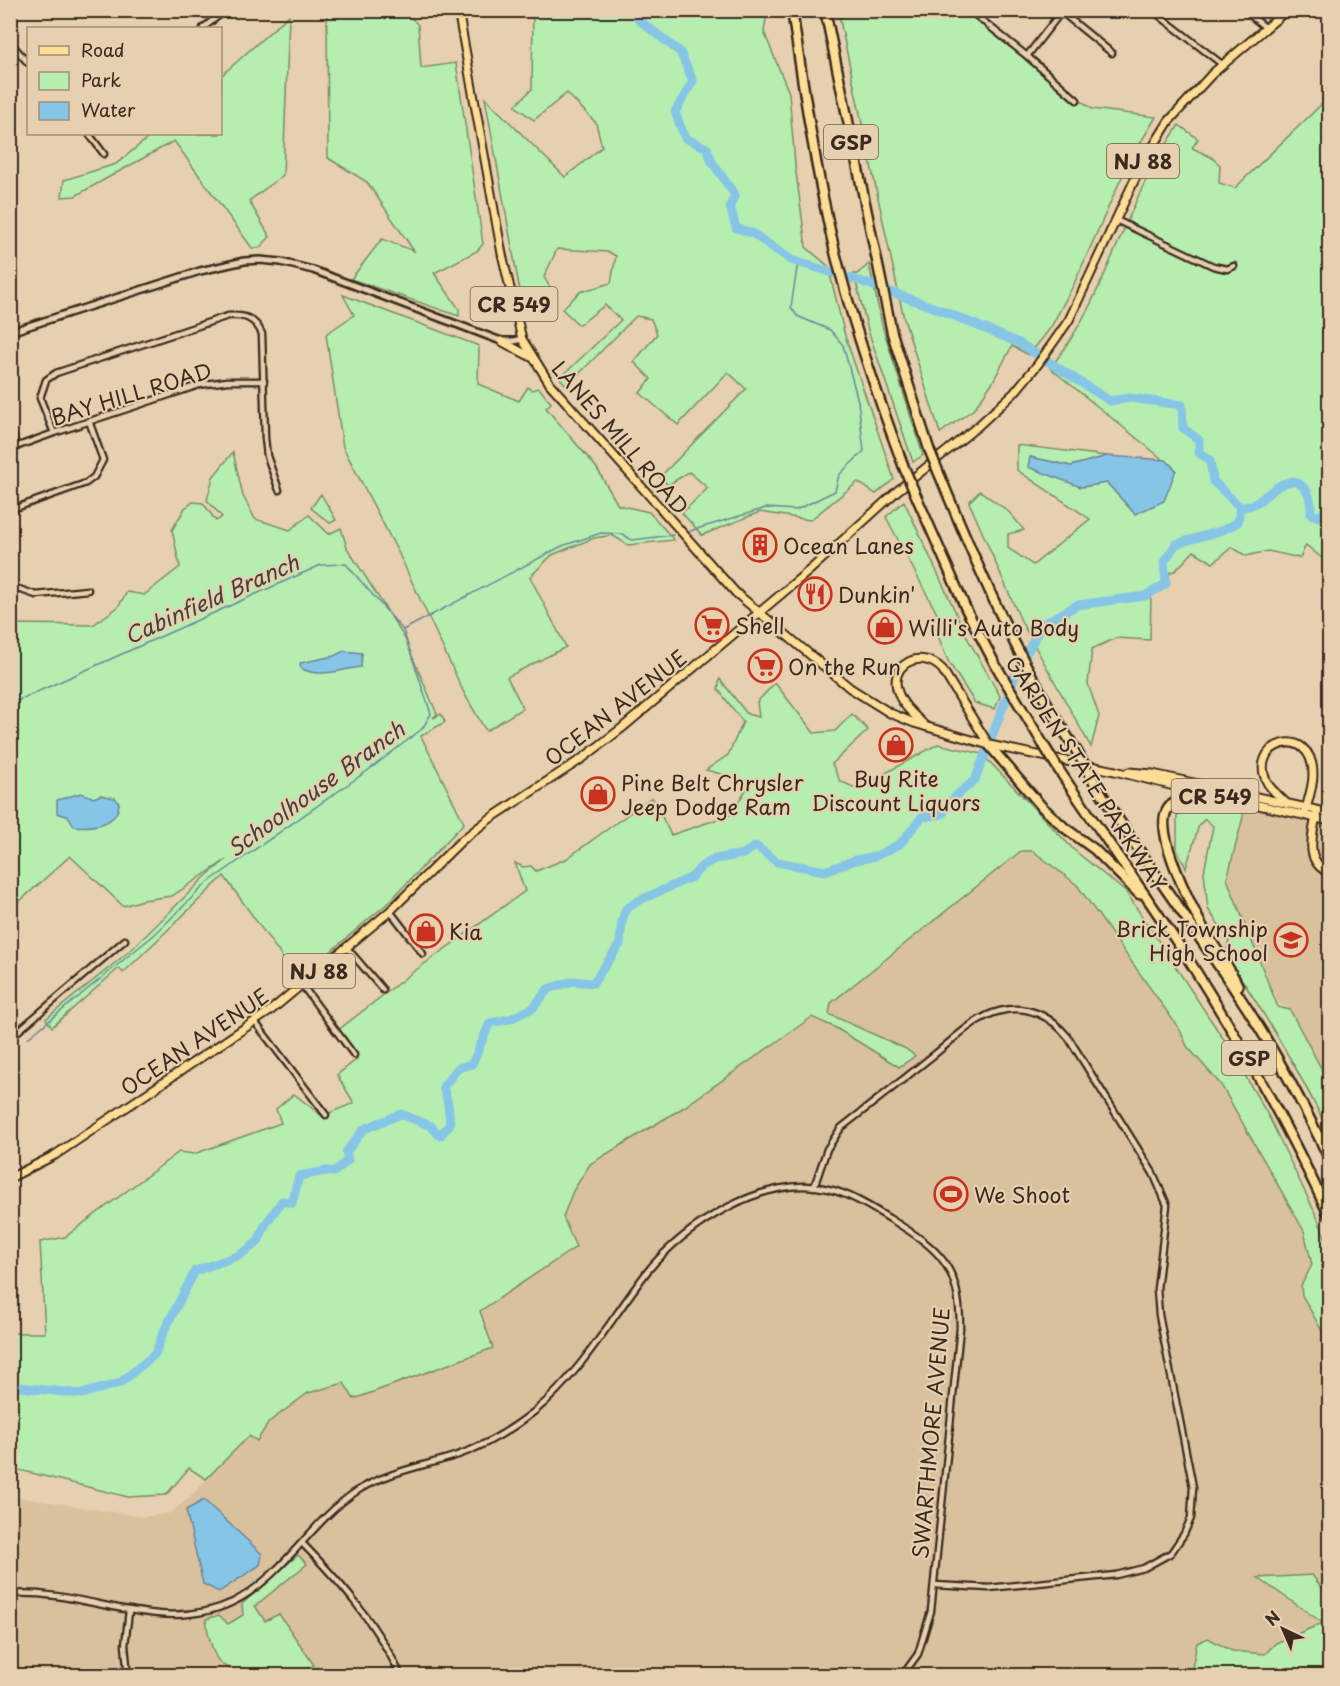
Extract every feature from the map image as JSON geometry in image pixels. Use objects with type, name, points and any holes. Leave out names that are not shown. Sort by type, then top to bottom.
[{"type":"highway","name":"GARDEN STATE PARKWAY","points":[[792,10],[811,136],[835,251],[864,356],[903,465],[966,609],[1001,674],[1059,770],[1189,961],[1249,1059],[1293,1139],[1329,1217]]},
{"type":"highway","name":"GARDEN STATE PARKWAY","points":[[825,10],[886,306],[929,449],[972,552],[1014,639],[1093,780],[1133,843],[1240,997],[1291,1084],[1329,1160]]},
{"type":"highway","points":[[993,747],[1042,807],[1065,828],[1094,849],[1153,908]]},
{"type":"highway","points":[[1212,795],[1186,798],[1174,803],[1167,811],[1165,834],[1170,855],[1202,924],[1238,984],[1240,997]]},
{"type":"main road","name":"LANES MILL ROAD","points":[[458,10],[502,254],[522,339],[550,384],[599,441],[704,558],[758,613]]},
{"type":"main road","name":"OCEAN AVENUE","points":[[10,1178],[52,1157],[255,1022],[390,911],[461,841],[488,820],[609,738],[758,613],[906,483],[978,426],[1014,393],[1050,349],[1069,320],[1141,166],[1169,121],[1185,101],[1223,65],[1287,10]]},
{"type":"main road","points":[[501,341],[534,358]]},
{"type":"main road","name":"CR 549","points":[[758,613],[852,689],[890,713],[925,726],[993,747],[1115,771],[1212,795],[1316,814],[1329,820]]},
{"type":"main road","points":[[925,726],[900,698],[896,681],[901,668],[919,658],[934,661],[942,669],[993,747]]},
{"type":"main road","points":[[1287,804],[1269,786],[1264,774],[1264,762],[1274,747],[1290,742],[1299,745],[1308,753],[1312,764],[1314,776],[1305,812]]},
{"type":"main road","name":"CR 549","points":[[1115,771],[1153,774],[1287,804],[1305,812]]},
{"type":"main road","name":"CR 549","points":[[1316,814],[1329,813]]},
{"type":"main road","points":[[1316,814],[1311,853],[1317,865],[1329,873]]},
{"type":"street","points":[[204,27],[225,10]]},
{"type":"street","points":[[969,10],[1077,100]]},
{"type":"street","points":[[1152,10],[1223,65]]},
{"type":"street","points":[[1244,10],[1266,28]]},
{"type":"street","points":[[1027,56],[1061,11],[1112,53]]},
{"type":"street","points":[[10,42],[27,62]]},
{"type":"street","points":[[90,135],[104,154]]},
{"type":"street","points":[[1116,220],[1213,266],[1227,269],[1234,266]]},
{"type":"street","points":[[10,332],[200,271],[244,261],[260,260],[281,262],[313,270],[501,341],[522,339]]},
{"type":"street","points":[[54,433],[40,398],[46,380],[56,373],[228,316],[242,315],[258,324],[262,334],[267,456],[279,490]]},
{"type":"street","name":"BAY HILL ROAD","points":[[10,449],[199,385],[227,381],[264,381]]},
{"type":"street","points":[[10,510],[86,483],[94,477],[103,460],[89,421]]},
{"type":"street","points":[[10,429],[17,447]]},
{"type":"street","points":[[10,586],[36,595],[88,590]]},
{"type":"street","points":[[390,911],[423,954]]},
{"type":"street","points":[[10,1038],[125,940]]},
{"type":"street","points":[[347,948],[383,990]]},
{"type":"street","points":[[302,985],[354,1055]]},
{"type":"street","points":[[814,1187],[827,1149],[841,1128],[972,1025],[998,1011],[1021,1010],[1039,1013],[1051,1019],[1068,1037],[1153,1173],[1167,1205],[1157,1289],[1159,1315],[1193,1487],[1191,1518],[1184,1534],[1171,1553],[1154,1564],[1116,1575],[989,1588],[934,1585]]},
{"type":"street","points":[[255,1022],[326,1115]]},
{"type":"street","name":"SWARTHMORE AVENUE","points":[[10,1594],[34,1592],[56,1594],[129,1611],[159,1615],[207,1611],[232,1602],[264,1578],[345,1500],[361,1488],[473,1449],[507,1431],[535,1410],[573,1373],[649,1269],[690,1232],[717,1214],[759,1193],[790,1186],[814,1187],[842,1193],[922,1239],[943,1258],[957,1289],[960,1305],[960,1328],[931,1611],[918,1654],[902,1676]]},
{"type":"street","points":[[302,1543],[360,1608],[373,1626],[401,1676]]},
{"type":"street","points":[[128,1676],[125,1645],[129,1611]]},
{"type":"shaded area","name":"Brick Township High School","points":[[1237,800],[1329,821],[1329,1084],[1290,1009],[1279,1003],[1224,877]]},
{"type":"shaded area","points":[[1021,851],[1033,851],[1077,885],[1179,1030],[1187,1046],[1199,1059],[1266,1114],[1329,1257],[1329,1675],[11,1676],[11,1498],[18,1497],[143,1517],[171,1513],[198,1489],[217,1466],[249,1436],[258,1441],[269,1422],[308,1393],[345,1383],[354,1399],[493,1347],[480,1311],[576,1247],[563,1217],[573,1191],[590,1164],[684,1107],[822,1010]]},
{"type":"green space","points":[[327,11],[405,11],[418,25],[421,68],[456,63],[483,244],[477,251],[434,273],[459,309],[459,316],[351,279],[382,239],[414,251],[367,182],[328,158]]},
{"type":"green space","points":[[533,11],[767,11],[764,32],[789,93],[795,165],[806,247],[828,266],[845,336],[894,479],[876,494],[858,482],[810,520],[760,512],[702,535],[682,513],[708,488],[689,472],[668,485],[660,477],[746,389],[728,372],[678,425],[640,393],[651,379],[634,362],[657,334],[651,319],[636,316],[567,386],[560,378],[621,320],[605,305],[579,325],[562,309],[580,292],[611,283],[616,256],[609,252],[557,249],[544,277],[556,298],[528,319],[519,286],[485,98],[565,177],[602,147],[596,123],[567,93],[534,120],[515,106],[532,89]]},
{"type":"green space","points":[[838,11],[966,11],[1092,109],[1156,117],[1128,163],[1074,284],[1051,327],[1029,355],[1012,346],[992,383],[974,409],[940,433],[904,319]]},
{"type":"green space","points":[[289,15],[283,175],[249,201],[270,237],[259,248],[252,248],[174,141],[75,196],[62,197],[64,180],[116,164],[152,135],[222,135],[222,75]]},
{"type":"green space","points":[[1329,97],[1329,564],[1306,545],[1300,558],[1268,551],[1246,556],[1232,547],[1213,563],[1194,551],[1175,571],[1170,572],[1169,577],[1151,595],[1150,640],[1116,638],[1092,649],[1088,684],[1099,716],[1091,747],[1022,623],[969,502],[980,491],[1009,512],[1024,530],[1008,534],[1008,548],[1033,565],[1090,519],[1017,470],[1017,445],[1107,456],[1071,466],[1030,457],[1080,487],[1107,483],[1135,514],[1176,470],[1050,368],[1093,300],[1136,200],[1159,156],[1179,125],[1198,139],[1192,148],[1211,157],[1220,165],[1219,183],[1235,188]]},
{"type":"green space","points":[[869,264],[882,325],[923,455],[913,462],[868,330],[854,274]]},
{"type":"green space","points":[[343,295],[479,346],[478,384],[519,401],[528,387],[531,390],[539,388],[551,403],[546,408],[596,467],[618,505],[649,512],[674,540],[628,545],[612,535],[594,538],[552,555],[530,577],[566,647],[507,677],[523,708],[486,731],[465,695],[399,554],[343,447],[326,334],[354,315]]},
{"type":"green space","points":[[233,452],[243,496],[255,519],[290,530],[309,515],[329,534],[341,528],[347,548],[404,637],[437,714],[433,718],[441,714],[445,722],[421,736],[464,823],[389,902],[298,979],[224,876],[123,973],[119,968],[52,1027],[46,1019],[131,950],[206,876],[226,860],[172,896],[143,900],[123,906],[70,856],[11,909],[11,624],[93,625],[118,607],[127,592],[144,595],[180,567],[172,530],[185,508],[193,502],[203,503],[216,521],[222,517],[207,500],[213,477]]},
{"type":"green space","points":[[321,494],[336,520],[330,523],[311,508]]},
{"type":"green space","points":[[904,501],[969,641],[1000,696],[995,709],[975,703],[948,661],[937,633],[944,627],[886,517]]},
{"type":"green space","points":[[720,679],[747,714],[759,717],[757,702],[775,683],[814,733],[835,731],[852,714],[868,730],[832,764],[840,781],[857,789],[938,744],[987,755],[986,758],[1074,850],[1124,889],[1228,1046],[1269,1117],[1318,1219],[1329,1248],[1329,1361],[1323,1333],[1302,1295],[1301,1286],[1312,1265],[1304,1231],[1221,1085],[1187,1046],[1180,1030],[1077,885],[1033,851],[1021,851],[831,1003],[829,1014],[906,1049],[915,1056],[899,1067],[836,1028],[812,1017],[684,1107],[590,1164],[573,1191],[563,1217],[576,1247],[480,1311],[493,1348],[354,1399],[344,1383],[308,1393],[269,1422],[257,1441],[249,1436],[206,1479],[189,1468],[166,1495],[128,1497],[11,1468],[11,1333],[45,1333],[40,1242],[65,1237],[179,1152],[194,1154],[281,1123],[276,1109],[294,1094],[322,1116],[354,1103],[337,1075],[357,1059],[337,1031],[409,975],[525,891],[515,863],[523,867],[531,866],[536,871],[566,859],[652,797],[671,835],[730,815],[751,782],[706,770],[728,755],[743,722],[718,689]]},
{"type":"green space","points":[[1200,807],[1244,813],[1227,879],[1278,1007],[1290,1010],[1329,1083],[1329,1133],[1281,1043],[1226,955],[1229,940],[1208,909],[1204,872],[1213,826],[1205,819],[1199,825],[1186,868],[1177,849],[1177,816]]},
{"type":"green space","points":[[298,1555],[307,1564],[255,1606],[265,1621],[279,1614],[314,1665],[294,1675],[245,1676],[228,1668],[216,1658],[206,1619],[219,1615],[228,1624],[243,1615],[242,1604]]},
{"type":"green space","points":[[1312,1575],[1329,1593],[1329,1675],[1170,1675],[1192,1668],[1197,1643],[1208,1638],[1232,1651],[1265,1654],[1276,1643],[1323,1623],[1258,1578]]},
{"type":"water","points":[[1107,456],[1166,460],[1176,470],[1164,501],[1135,514],[1107,483],[1081,487],[1028,467],[1030,457],[1071,466]]},
{"type":"water","points":[[344,651],[362,653],[361,667],[322,673],[301,668],[300,663],[334,656]]},
{"type":"water","points":[[81,793],[94,798],[100,795],[115,798],[119,803],[118,810],[103,824],[74,826],[69,817],[57,813],[57,800]]},
{"type":"water","points":[[204,1500],[262,1554],[260,1565],[219,1592],[203,1584],[186,1510]]},
{"type":"waterway","points":[[633,10],[639,20],[680,52],[693,81],[675,112],[685,138],[707,148],[712,162],[735,195],[730,206],[736,228],[752,233],[791,260],[863,282],[938,309],[1019,343],[1110,401],[1130,398],[1182,405],[1183,428],[1199,440],[1199,453],[1210,460],[1213,481],[1240,507]]},
{"type":"waterway","name":"Schoolhouse Branch","points":[[690,531],[766,508],[796,510],[835,491],[839,475],[864,451],[858,401],[843,345],[830,330],[797,316],[791,307],[798,262]]},
{"type":"waterway","points":[[1240,507],[1255,504],[1279,486],[1294,481],[1308,494],[1311,514],[1319,517],[1330,506]]},
{"type":"waterway","points":[[10,1386],[82,1394],[120,1383],[155,1354],[163,1333],[195,1271],[240,1255],[258,1242],[265,1225],[282,1201],[292,1203],[299,1176],[326,1171],[334,1172],[348,1160],[346,1152],[364,1129],[401,1114],[431,1126],[440,1136],[450,1124],[448,1103],[443,1087],[458,1068],[472,1064],[490,1023],[510,1019],[533,1008],[548,989],[573,981],[593,983],[620,944],[622,921],[626,909],[638,901],[692,877],[702,866],[715,859],[743,854],[756,846],[777,862],[825,871],[856,860],[876,856],[900,844],[922,817],[942,814],[956,796],[975,780],[1019,666],[1043,624],[1077,605],[1145,596],[1166,584],[1164,562],[1176,544],[1223,530],[1238,522],[1240,507]]},
{"type":"waterway","name":"Schoolhouse Branch","points":[[28,1038],[154,935],[207,883],[370,769],[422,729],[431,714],[403,630],[562,546],[601,533],[622,534],[632,540],[673,535]]},
{"type":"waterway","name":"Cabinfield Branch","points":[[10,704],[321,565],[346,564],[403,630]]},
{"type":"place","name":"Ocean Lanes","points":[[760,545]]},
{"type":"place","name":"Dunkin'","points":[[815,594]]},
{"type":"place","name":"Shell","points":[[712,625]]},
{"type":"place","name":"Willi's Auto Body","points":[[885,627]]},
{"type":"place","name":"On the Run","points":[[765,666]]},
{"type":"place","name":"Buy Rite Discount Liquors","points":[[896,745]]},
{"type":"place","name":"Pine Belt Chrysler Jeep Dodge Ram","points":[[598,794]]},
{"type":"place","name":"Kia","points":[[426,931]]},
{"type":"place","name":"Brick Township High School","points":[[1291,940]]},
{"type":"place","name":"We Shoot","points":[[951,1194]]}]
